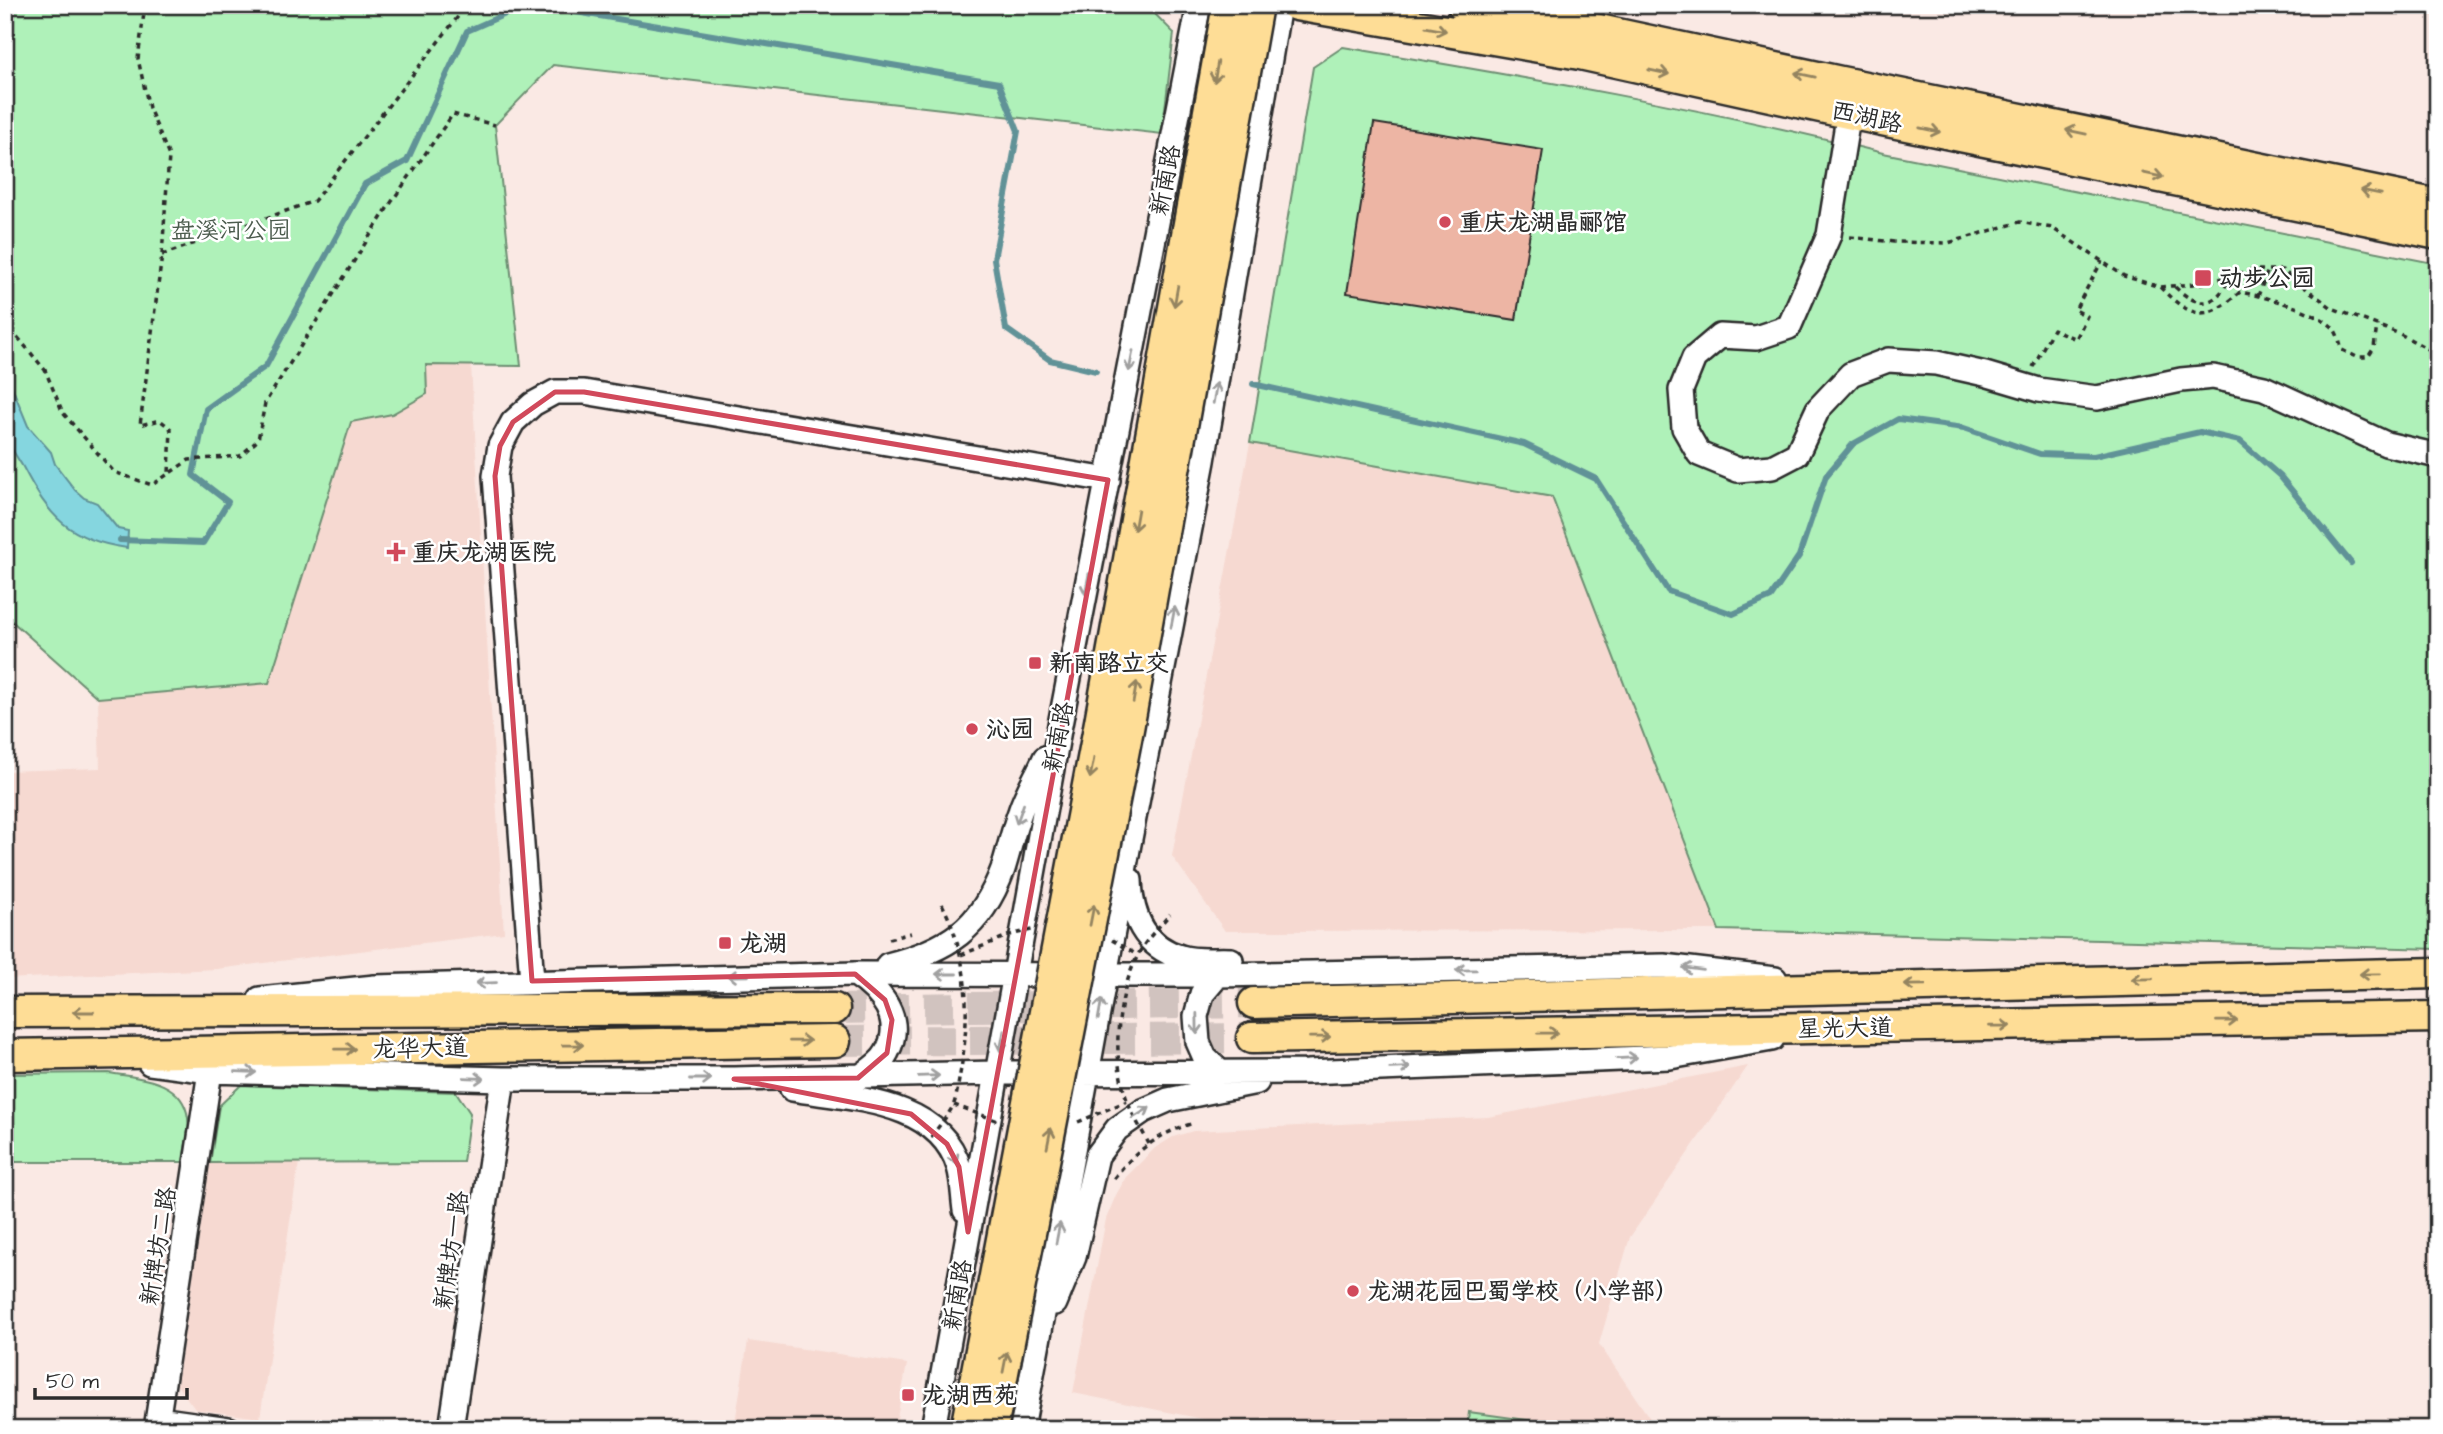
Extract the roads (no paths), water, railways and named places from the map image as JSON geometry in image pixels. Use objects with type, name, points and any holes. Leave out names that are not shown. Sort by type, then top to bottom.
[{"type":"main road","name":"新南路","points":[[966,1429],[1098,736],[1228,5]]},
{"type":"main road","points":[[992,1429],[1128,729],[1257,5]]},
{"type":"main road","name":"西湖路","points":[[1296,5],[1851,99],[2438,205]]},
{"type":"main road","name":"西湖路","points":[[1463,5],[1585,27],[1851,99],[2438,234]]},
{"type":"main road","name":"星光大道","points":[[1254,1003],[1833,986],[2438,973]]},
{"type":"main road","name":"龙华大道","points":[[5,1012],[834,1009]]},
{"type":"main road","name":"星光大道","points":[[1252,1038],[2438,1017]]},
{"type":"main road","name":"龙华大道","points":[[5,1055],[835,1041]]},
{"type":"street","name":"新南路","points":[[933,1429],[995,1073],[1059,730],[1199,5]]},
{"type":"street","points":[[1022,1429],[1129,844],[1203,461],[1279,5]]},
{"type":"street","points":[[1851,99],[1829,235],[1789,327],[1756,338],[1720,337],[1694,358],[1681,390],[1685,428],[1699,454],[1738,470],[1772,467],[1797,454],[1818,409],[1851,374],[1888,360],[1936,363],[2039,390],[2097,398],[2181,380],[2213,377],[2264,388],[2386,444],[2438,456]]},
{"type":"street","points":[[532,981],[495,476],[500,446],[513,422],[533,404],[555,393],[584,392],[1108,480]]},
{"type":"street","points":[[855,974],[916,958],[965,932],[985,905],[1002,871],[1020,810],[1059,730]]},
{"type":"street","points":[[1129,844],[1130,899],[1136,919],[1148,936],[1164,950],[1183,958],[1255,960],[1324,972]]},
{"type":"street","points":[[151,1012],[375,987],[855,974],[1218,975],[1664,966],[1833,986]]},
{"type":"street","points":[[855,974],[873,986],[885,1000],[892,1020],[892,1037],[887,1053],[858,1078]]},
{"type":"street","points":[[1218,975],[1202,994],[1196,1016],[1198,1042],[1205,1058],[1220,1072]]},
{"type":"street","points":[[81,1054],[210,1071],[503,1079],[1307,1072],[1670,1057],[1834,1029]]},
{"type":"street","name":"新牌坊二路","points":[[157,1424],[210,1071]]},
{"type":"street","points":[[1037,1348],[1074,1257],[1097,1156],[1117,1129],[1143,1111],[1168,1100],[1307,1072]]},
{"type":"street","name":"新牌坊一路","points":[[451,1429],[503,1079]]},
{"type":"street","points":[[734,1079],[886,1105],[911,1114],[929,1126],[947,1144],[959,1167],[968,1232]]},
{"type":"street","points":[[157,1424],[229,1429]]},
{"type":"water","points":[[5,370],[28,426],[51,452],[55,464],[75,490],[84,498],[97,503],[118,529],[128,531],[127,548],[90,539],[75,532],[42,500],[5,434]]},
{"type":"waterway","points":[[120,540],[203,543],[228,502],[193,475],[206,409],[266,366],[365,184],[407,161],[467,31],[526,5]]},
{"type":"waterway","points":[[534,5],[999,83],[1018,131],[994,259],[1006,329],[1050,360],[1096,371]]},
{"type":"waterway","points":[[1253,384],[1524,444],[1596,479],[1668,591],[1733,614],[1771,597],[1799,556],[1826,476],[1853,444],[1898,419],[1964,428],[2040,454],[2094,456],[2200,432],[2240,441],[2280,476],[2351,563]]},
{"type":"tunnel","points":[[834,1009],[1254,1003]]},
{"type":"tunnel","points":[[835,1041],[1252,1038]]},
{"type":"place","name":"重庆龙湖晶郦馆","points":[[1445,222]]},
{"type":"place","name":"动步公园","points":[[2203,278]]},
{"type":"place","name":"重庆龙湖医院","points":[[396,552]]},
{"type":"place","name":"新南路立交","points":[[1035,663]]},
{"type":"place","name":"沁园","points":[[972,729]]},
{"type":"place","name":"龙湖","points":[[725,943]]},
{"type":"place","name":"龙湖花园巴蜀学校（小学部）","points":[[1353,1291]]},
{"type":"place","name":"龙湖西苑","points":[[908,1395]]},
{"type":"park label","name":"盘溪河公园","points":[[231,230]]}]
